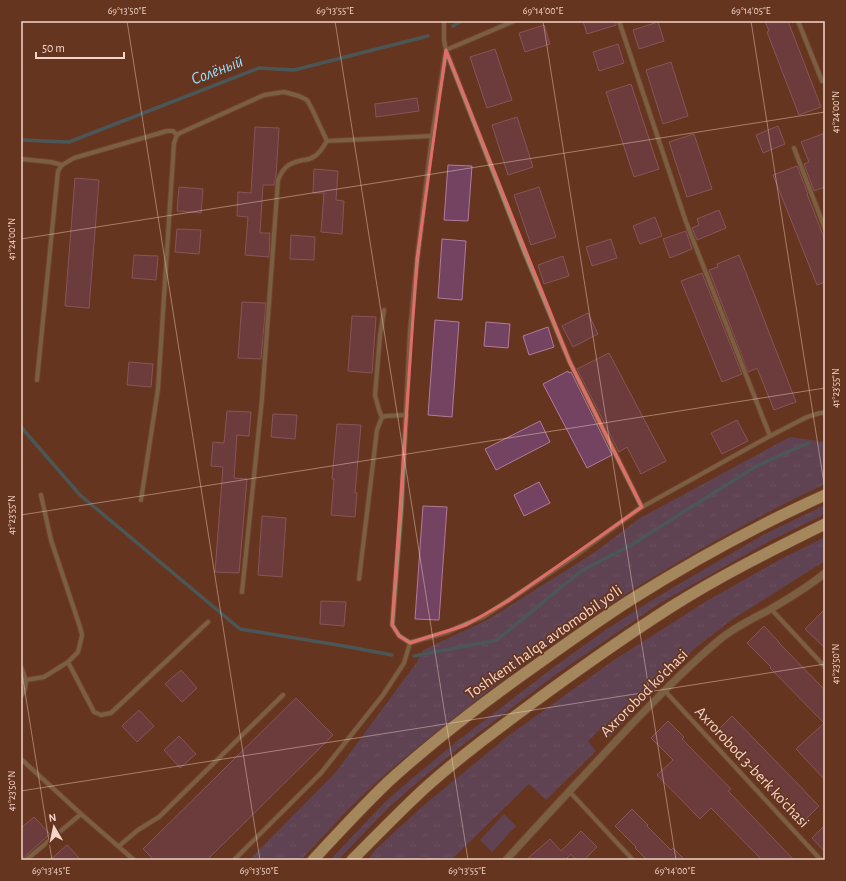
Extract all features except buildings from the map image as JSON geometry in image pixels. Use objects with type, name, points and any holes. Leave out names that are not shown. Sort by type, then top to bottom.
[{"type":"highway","name":"Toshkent halqa avtomobil yo'li","points":[[313,860],[374,796],[409,764],[487,701],[555,651],[630,600],[684,568],[758,527],[825,495]]},
{"type":"highway","points":[[352,860],[425,788],[453,764],[582,667],[705,587],[825,524]]},
{"type":"street","points":[[444,21],[444,40],[446,50],[525,253],[570,362],[642,507]]},
{"type":"street","points":[[446,50],[514,21]]},
{"type":"street","points":[[619,21],[686,222],[770,436]]},
{"type":"street","points":[[798,21],[822,81]]},
{"type":"street","points":[[446,50],[432,136],[410,331],[401,509],[392,625],[398,636],[410,643],[448,632],[483,617],[575,556],[642,507],[770,436],[807,417],[825,413]]},
{"type":"street","points":[[141,500],[158,389],[174,143],[177,135],[264,95],[284,92],[307,100],[327,141]]},
{"type":"street","points":[[37,380],[58,171],[62,165],[74,158],[167,132],[173,131],[177,135]]},
{"type":"street","points":[[327,141],[432,136]]},
{"type":"street","points":[[242,592],[262,399],[278,180],[288,165],[315,156],[320,152],[327,141]]},
{"type":"street","points":[[794,148],[825,229]]},
{"type":"street","points":[[21,159],[51,162],[62,165]]},
{"type":"street","points":[[359,579],[377,430],[382,417],[375,395],[380,336],[384,310]]},
{"type":"street","points":[[382,417],[406,415]]},
{"type":"street","points":[[26,680],[44,677],[68,662],[78,652],[82,635],[51,540],[41,495]]},
{"type":"street","name":"Axrorobod ko'chasi","points":[[506,860],[569,791],[665,691],[701,656],[740,626],[771,609],[814,582],[825,573]]},
{"type":"street","points":[[771,609],[825,667]]},
{"type":"street","points":[[68,662],[94,712],[101,715],[111,713],[208,622]]},
{"type":"street","points":[[234,860],[321,773],[387,688],[404,663],[410,643]]},
{"type":"street","points":[[21,667],[26,680],[24,692],[21,696]]},
{"type":"street","name":"Axrorobod 3-berk ko'chasi","points":[[665,691],[821,860]]},
{"type":"street","points":[[118,846],[138,830],[159,817],[283,696]]},
{"type":"street","points":[[21,759],[134,860]]},
{"type":"street","points":[[569,791],[633,860]]},
{"type":"street","points":[[26,860],[81,814]]},
{"type":"highlighted area","points":[[446,50],[570,362],[642,507],[508,601],[466,625],[410,643],[399,636],[392,625],[417,259]]},
{"type":"green space","points":[[790,437],[825,442],[825,484],[791,500],[692,554],[604,608],[547,647],[491,689],[388,772],[340,818],[301,860],[249,860],[336,772],[417,662],[423,650],[489,619],[595,552],[640,518]]},
{"type":"green space","points":[[825,505],[825,514],[768,542],[660,603],[558,673],[460,747],[412,787],[389,807],[338,860],[330,860],[386,801],[409,781],[456,742],[604,631],[657,597],[763,535]]},
{"type":"green space","points":[[825,537],[825,561],[733,619],[695,648],[609,738],[599,730],[588,741],[596,751],[546,800],[529,784],[451,860],[427,860],[424,857],[421,860],[367,860],[376,849],[424,805],[508,736],[614,660],[705,602],[779,560]]},
{"type":"green space","points":[[504,814],[516,826],[492,852],[480,840]]},
{"type":"waterway","name":"Солёный","points":[[453,26],[461,21]]},
{"type":"waterway","name":"Солёный","points":[[21,140],[69,142],[259,68],[294,70],[428,36]]},
{"type":"waterway","points":[[21,427],[80,495],[240,629],[392,655]]},
{"type":"waterway","points":[[414,656],[497,640],[581,571],[631,545],[755,467],[809,443]]}]
